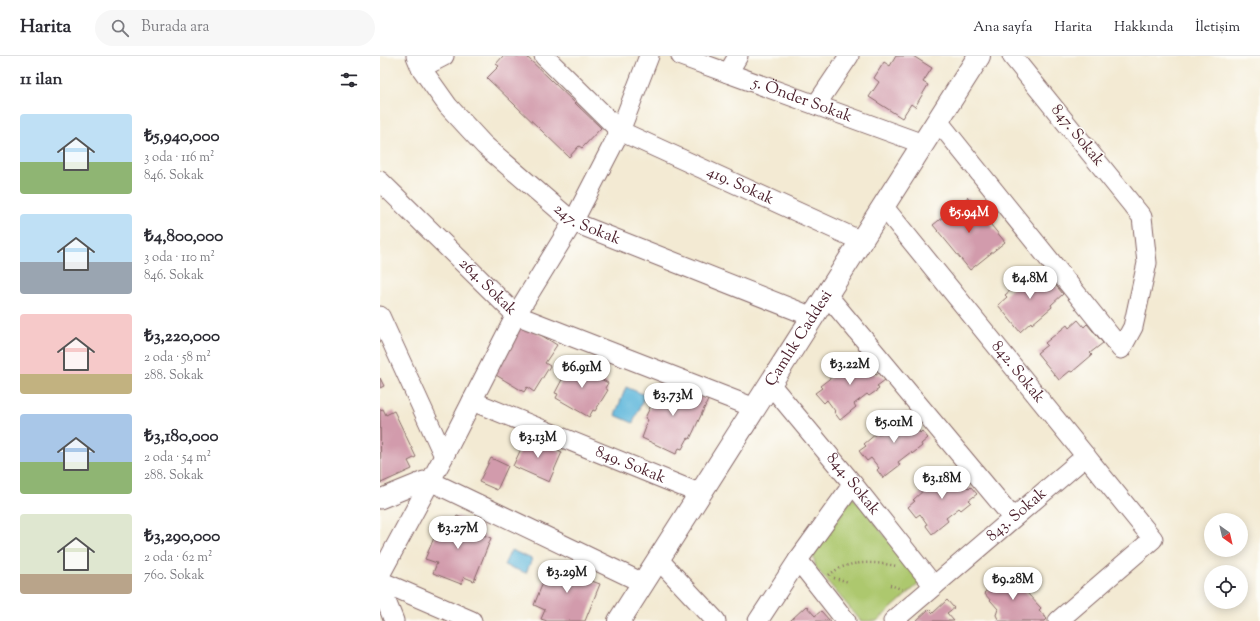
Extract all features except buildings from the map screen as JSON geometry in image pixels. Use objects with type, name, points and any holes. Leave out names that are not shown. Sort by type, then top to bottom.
[{"type":"main road","name":"Çamlık Caddesi","points":[[619,621],[979,56]]},
{"type":"street","points":[[418,62],[444,56]]},
{"type":"street","points":[[544,56],[620,131]]},
{"type":"street","points":[[380,575],[444,456],[516,315],[572,222],[620,131],[649,56]]},
{"type":"street","name":"5. Önder Sokak","points":[[681,56],[923,144]]},
{"type":"street","points":[[728,73],[738,56]]},
{"type":"street","points":[[816,105],[849,56]]},
{"type":"street","name":"847. Sokak","points":[[938,121],[1121,349],[1133,327],[1147,263],[1142,217],[1012,56]]},
{"type":"street","name":"247. Sokak","points":[[418,62],[448,106],[484,145],[572,222],[813,317]]},
{"type":"street","name":"419. Sokak","points":[[620,131],[861,241]]},
{"type":"street","name":"264. Sokak","points":[[380,181],[516,315],[755,408]]},
{"type":"street","name":"842. Sokak","points":[[883,206],[1153,538],[1058,621]]},
{"type":"street","points":[[827,295],[1013,518]]},
{"type":"street","points":[[380,316],[444,456]]},
{"type":"street","name":"844. Sokak","points":[[770,384],[853,484],[934,586]]},
{"type":"street","name":"849. Sokak","points":[[472,401],[701,494]]},
{"type":"street","name":"843. Sokak","points":[[893,621],[1086,456]]},
{"type":"street","points":[[380,499],[424,481],[430,481],[643,583]]},
{"type":"street","points":[[758,621],[798,560],[853,484]]},
{"type":"street","points":[[659,560],[716,621]]},
{"type":"street","points":[[798,560],[846,621]]},
{"type":"street","points":[[380,581],[472,621]]},
{"type":"street","points":[[380,586],[388,615]]},
{"type":"path","points":[[849,582],[841,579],[826,577],[832,572],[862,562],[877,562],[898,566]]},
{"type":"path","points":[[890,585],[908,591]]},
{"type":"green space","points":[[853,497],[922,581],[877,621],[861,621],[816,568],[813,555]]},
{"type":"water","points":[[626,387],[645,395],[633,423],[615,415]]},
{"type":"water","points":[[511,550],[532,559],[526,573],[504,565]]}]
